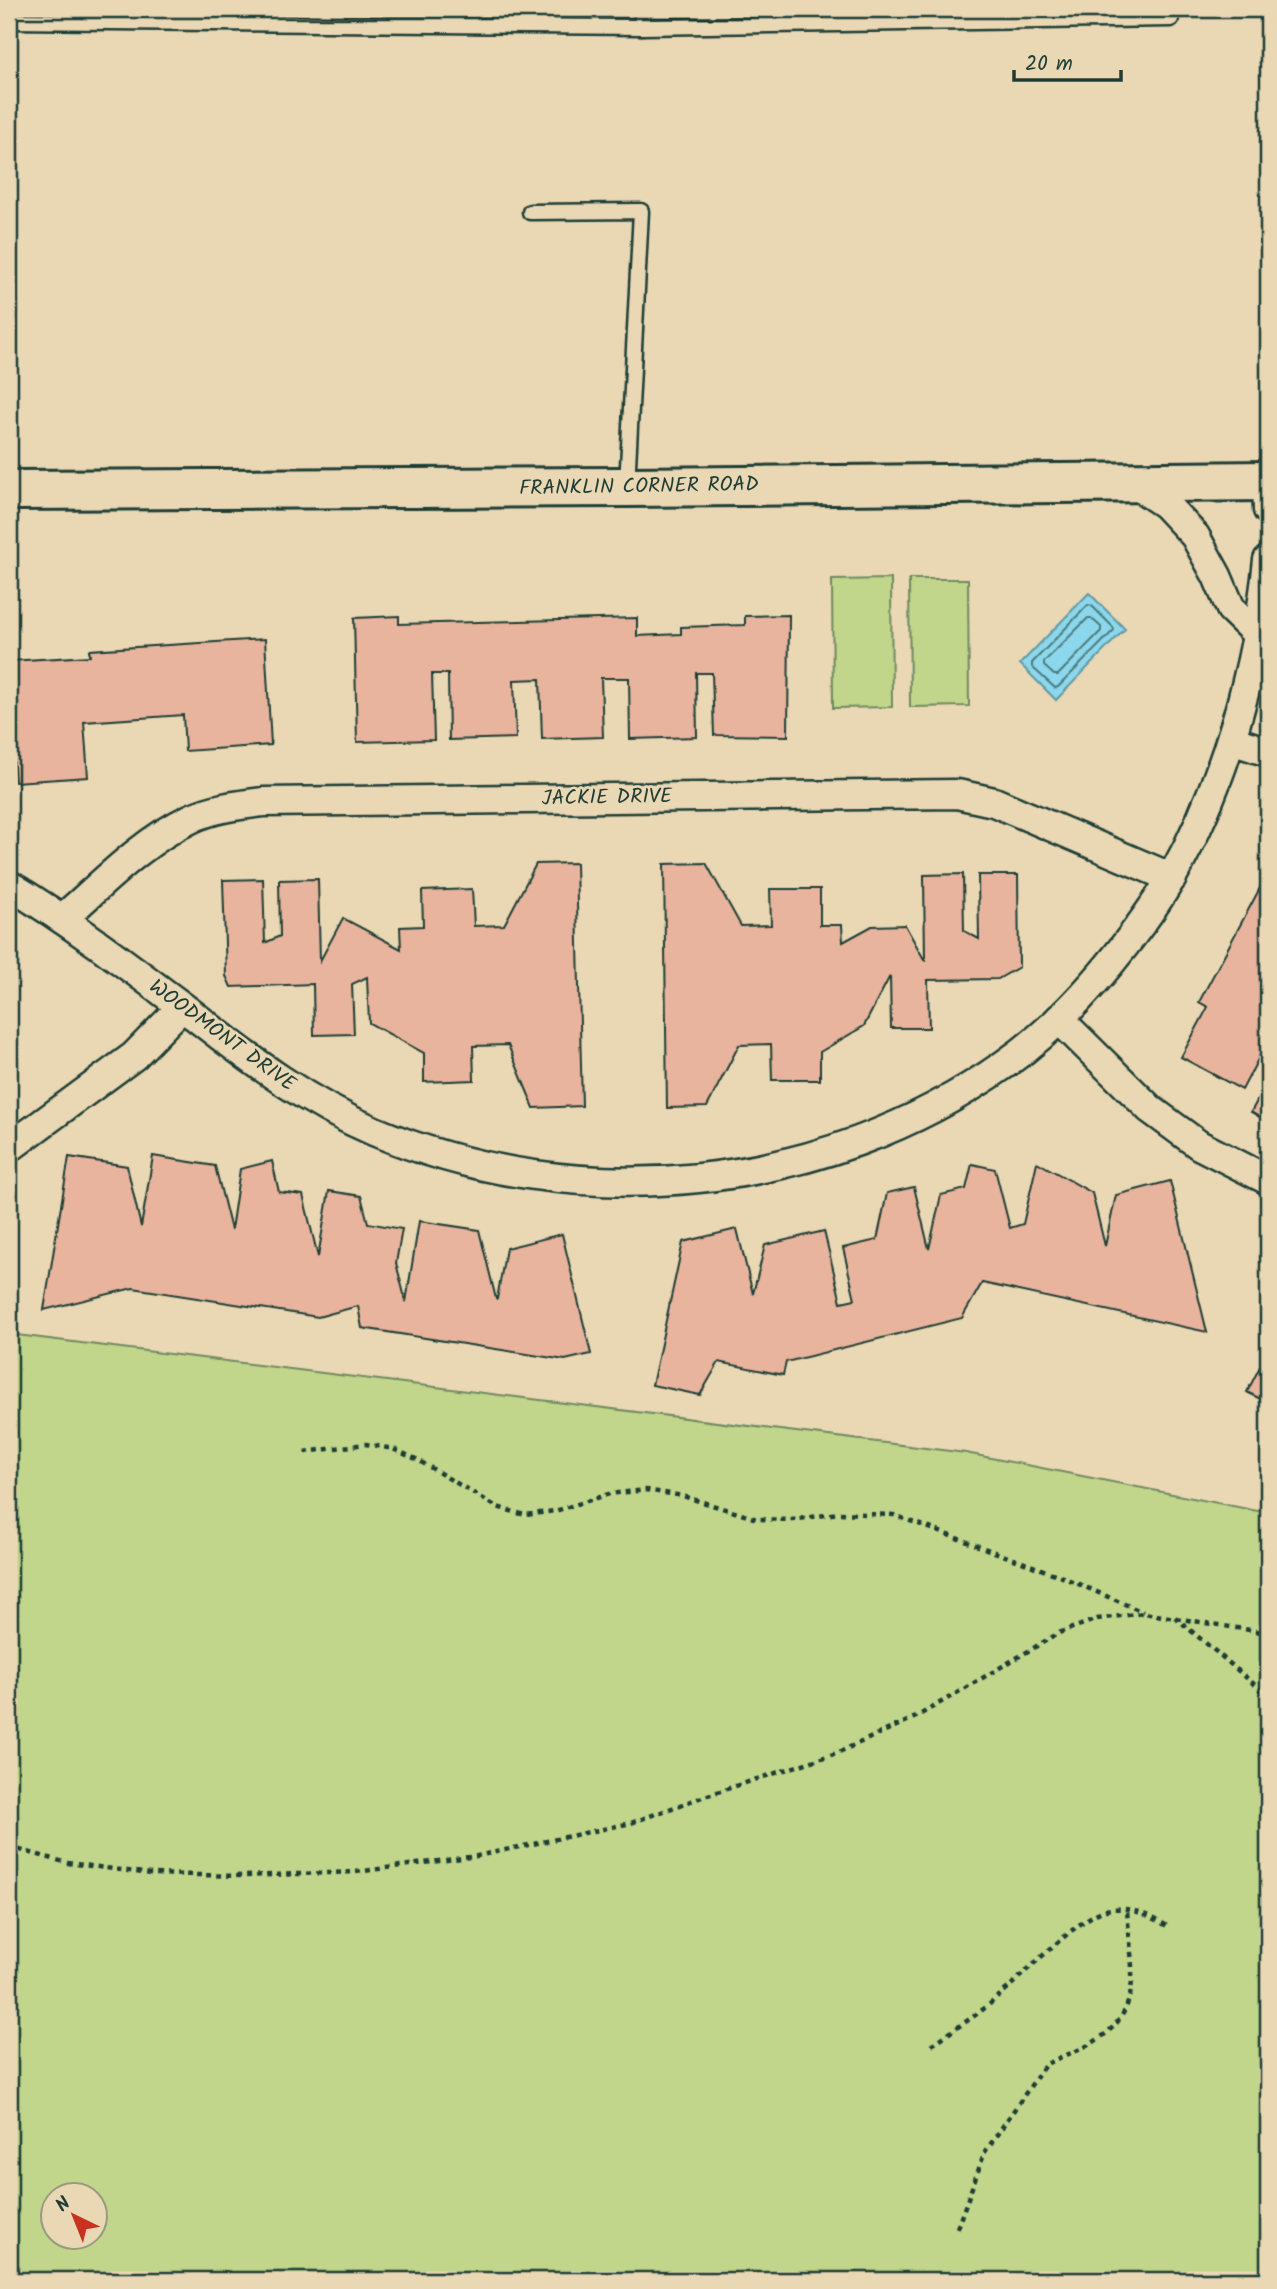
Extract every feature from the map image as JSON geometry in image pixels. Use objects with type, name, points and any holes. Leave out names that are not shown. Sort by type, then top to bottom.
[{"type":"main road","name":"FRANKLIN CORNER ROAD","points":[[9,489],[1132,482],[1268,490]]},
{"type":"street","points":[[1132,482],[1165,504],[1195,536],[1231,609],[1262,627]]},
{"type":"street","name":"WOODMONT DRIVE","points":[[9,885],[63,918],[245,1057],[312,1100],[374,1131],[449,1158],[515,1173],[582,1181],[650,1183],[730,1175],[808,1159],[883,1132],[954,1097],[996,1070],[1059,1019],[1102,974],[1149,914],[1172,878],[1202,818],[1231,740],[1262,627],[1268,560]]},
{"type":"street","points":[[1231,740],[1268,752]]},
{"type":"street","name":"JACKIE DRIVE","points":[[63,918],[155,838],[192,817],[236,805],[263,802],[957,794],[994,802],[1172,878]]},
{"type":"street","points":[[9,1148],[134,1056],[182,1007]]},
{"type":"street","points":[[1059,1019],[1150,1109],[1199,1145],[1268,1180]]},
{"type":"lane","points":[[642,9],[642,27]]},
{"type":"lane","points":[[9,21],[642,27],[1171,19],[1171,9]]},
{"type":"lane","points":[[530,212],[640,211],[627,487]]},
{"type":"path","points":[[305,1452],[366,1444],[393,1449],[416,1459],[497,1507],[524,1515],[555,1511],[609,1494],[646,1490],[683,1496],[757,1519],[792,1520],[838,1513],[894,1515],[1060,1576],[1144,1613]]},
{"type":"path","points":[[9,1847],[68,1863],[151,1874],[356,1872],[477,1856],[631,1823],[837,1753],[916,1717],[1059,1633],[1097,1619],[1144,1613],[1268,1633]]},
{"type":"path","points":[[1175,1617],[1268,1696]]},
{"type":"path","points":[[932,2045],[996,1999],[1092,1917],[1106,1910],[1127,1910],[1147,1913],[1167,1926]]},
{"type":"path","points":[[957,2228],[985,2152],[1045,2065],[1084,2047],[1115,2027],[1129,2005],[1132,1975],[1127,1910]]},
{"type":"green space","points":[[891,579],[892,707],[833,708],[832,580]]},
{"type":"green space","points":[[909,579],[968,579],[969,706],[910,707]]},
{"type":"green space","points":[[9,1334],[966,1453],[1268,1513],[1268,2280],[9,2280]]},
{"type":"water","points":[[1089,593],[1125,629],[1056,700],[1020,664]]},
{"type":"building","points":[[789,615],[788,736],[714,735],[712,673],[696,673],[697,737],[630,739],[629,678],[601,678],[603,737],[542,739],[540,679],[514,680],[516,738],[449,740],[448,674],[432,674],[434,740],[357,742],[354,618],[399,616],[399,624],[637,618],[637,636],[681,634],[681,627],[745,625],[745,616]]},
{"type":"building","points":[[265,639],[271,745],[185,751],[183,715],[84,722],[88,777],[15,782],[9,716],[9,661],[90,656],[89,650]]},
{"type":"building","points":[[576,863],[582,1106],[534,1108],[508,1045],[473,1046],[474,1080],[424,1082],[424,1053],[369,1023],[367,977],[352,984],[354,1034],[314,1035],[313,984],[231,987],[226,976],[223,880],[263,879],[265,943],[280,936],[279,880],[318,879],[320,961],[343,918],[401,949],[400,927],[423,926],[422,891],[472,889],[474,926],[504,925],[536,864]]},
{"type":"building","points":[[706,863],[741,926],[771,925],[770,889],[820,889],[820,925],[842,925],[843,942],[872,926],[905,925],[925,961],[924,875],[963,874],[964,931],[979,939],[978,875],[1018,875],[1019,967],[998,979],[928,980],[929,1028],[891,1028],[890,976],[864,1026],[820,1052],[820,1080],[772,1080],[771,1044],[739,1045],[707,1107],[667,1108],[664,864]]},
{"type":"building","points":[[1268,873],[1268,1046],[1266,1044],[1242,1090],[1181,1057],[1208,1007],[1199,1002]]},
{"type":"building","points":[[1268,1081],[1268,1122],[1251,1112]]},
{"type":"building","points":[[153,1156],[215,1166],[231,1230],[240,1169],[272,1161],[279,1192],[303,1195],[318,1257],[329,1191],[361,1196],[368,1223],[402,1229],[396,1263],[406,1302],[419,1221],[479,1230],[496,1299],[506,1248],[562,1234],[591,1354],[565,1360],[362,1328],[358,1306],[318,1317],[133,1288],[44,1310],[69,1157],[127,1166],[141,1227]]},
{"type":"building","points":[[1037,1162],[1092,1193],[1105,1246],[1116,1195],[1170,1181],[1207,1332],[982,1283],[962,1318],[786,1362],[783,1375],[719,1362],[700,1395],[652,1385],[683,1242],[737,1229],[753,1294],[765,1245],[824,1231],[841,1302],[855,1299],[843,1248],[877,1240],[887,1193],[914,1187],[929,1249],[941,1195],[966,1189],[972,1164],[995,1169],[1010,1228],[1023,1224]]},
{"type":"building","points":[[1268,1351],[1268,1403],[1247,1392]]}]
